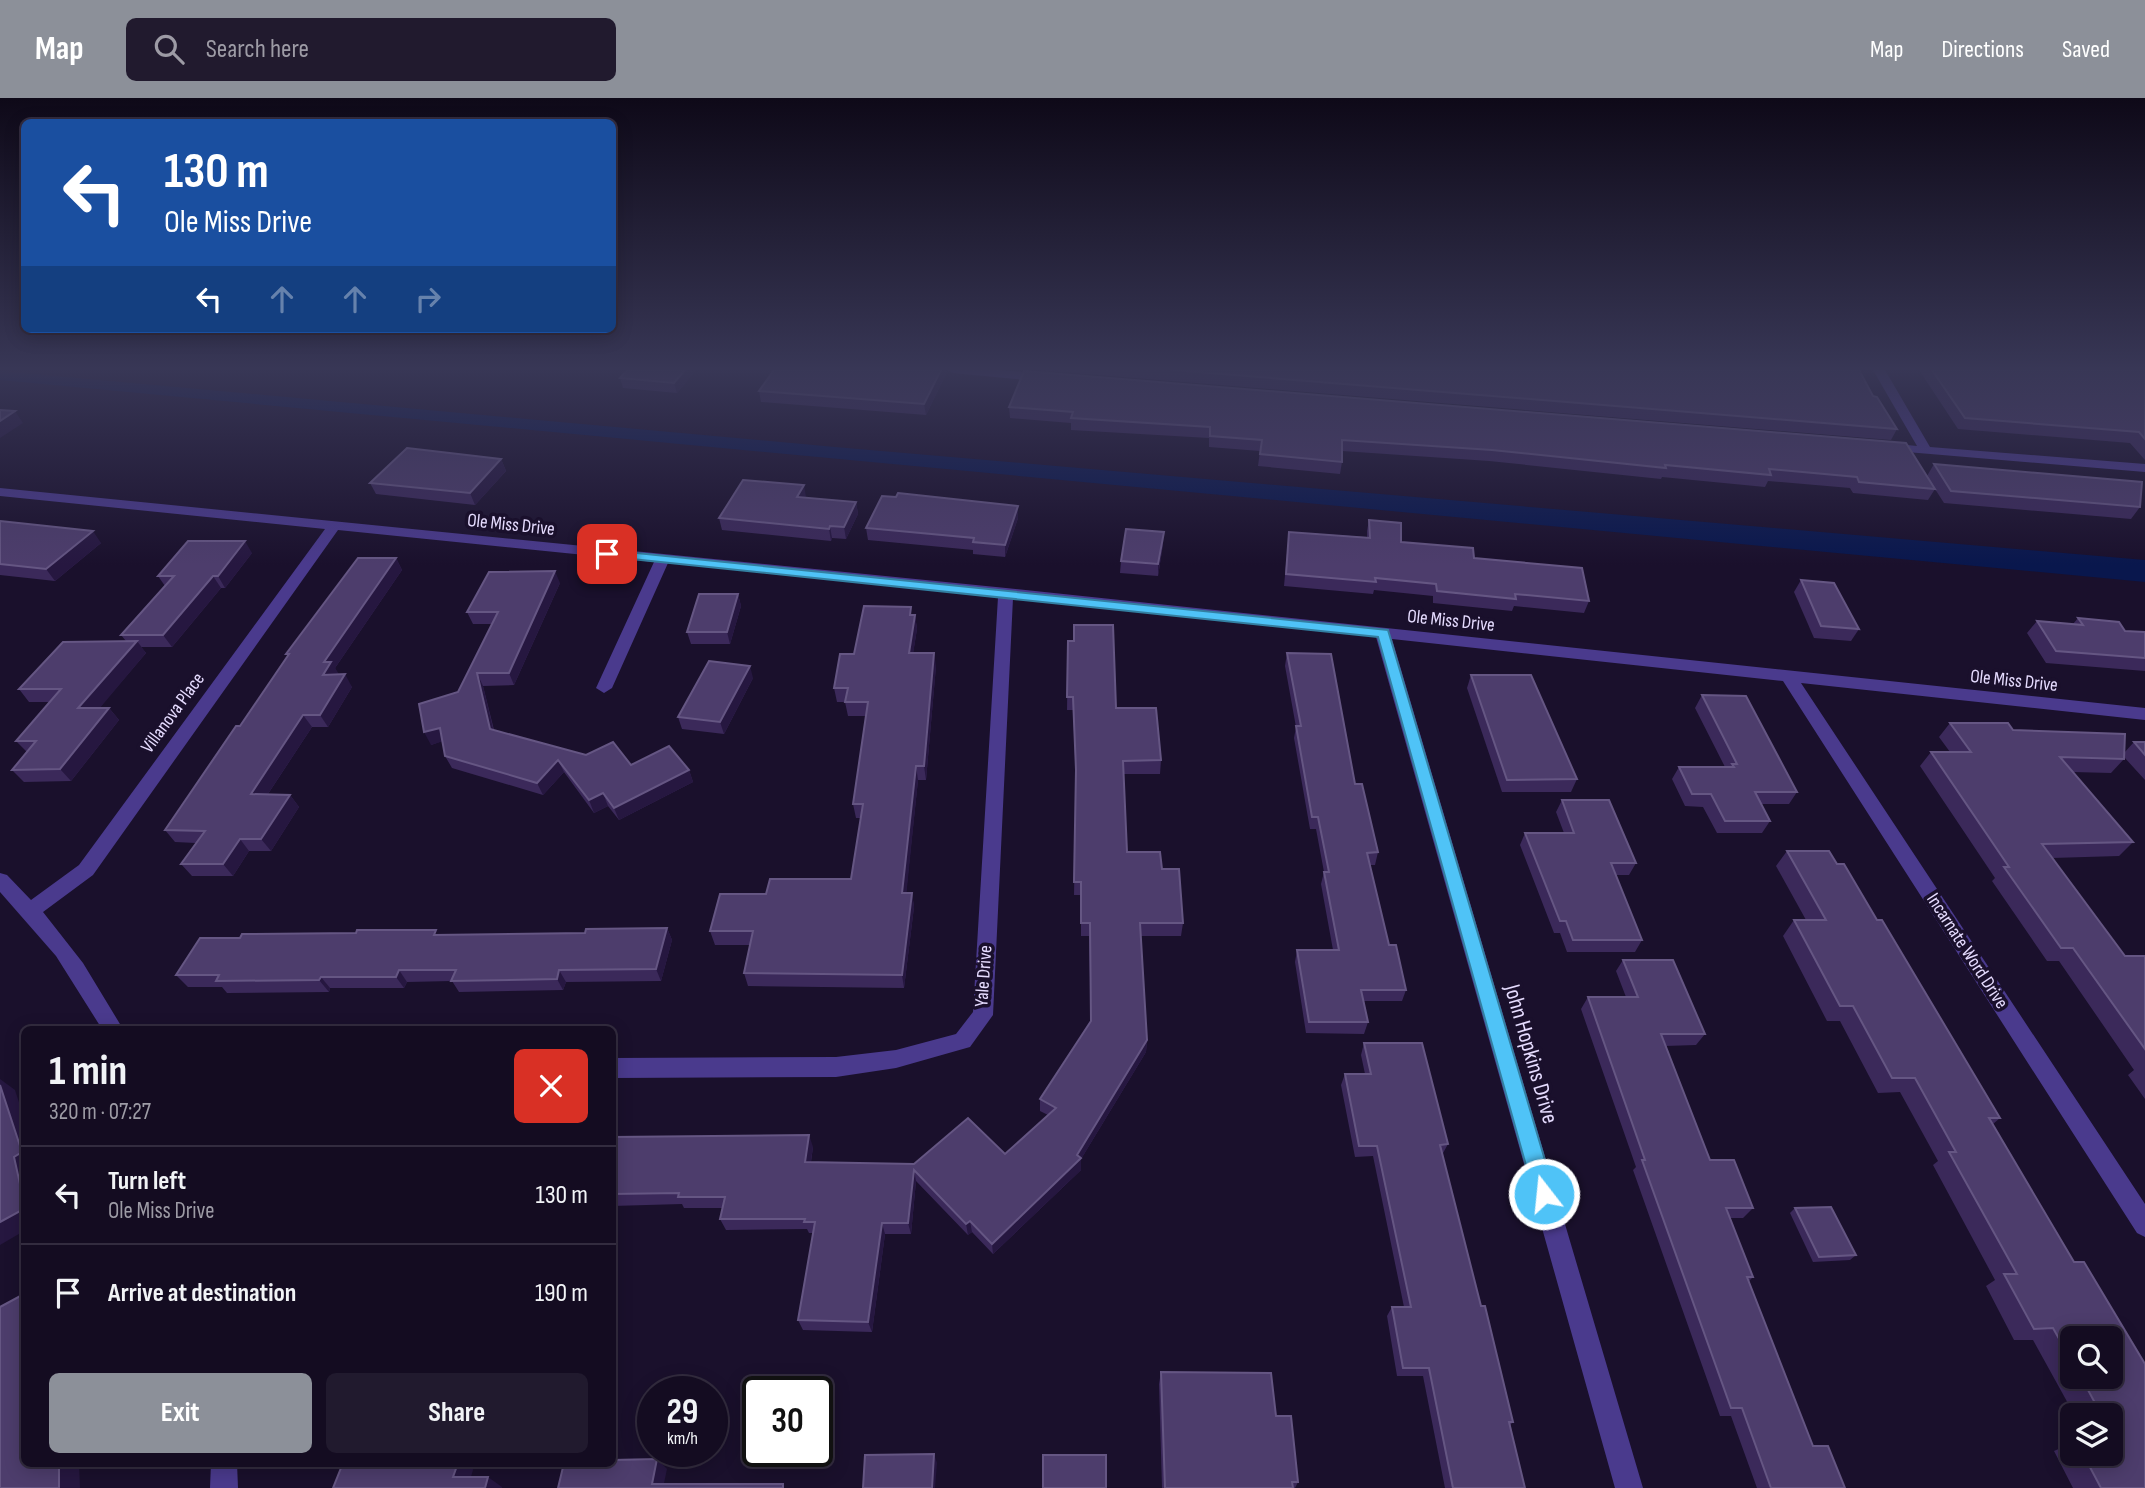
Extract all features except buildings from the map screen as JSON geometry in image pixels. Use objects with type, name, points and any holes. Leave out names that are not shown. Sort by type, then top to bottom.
[{"type":"street","points":[[1917,435],[1926,450]]},
{"type":"street","points":[[1871,446],[2145,468]]},
{"type":"street","name":"Ole Miss Drive","points":[[0,492],[1006,593],[2145,714]]},
{"type":"street","name":"Villanova Place","points":[[31,910],[86,870],[334,526]]},
{"type":"street","points":[[604,688],[663,559]]},
{"type":"street","name":"Yale Drive","points":[[616,1068],[836,1067],[896,1059],[963,1041],[983,1015],[1006,593]]},
{"type":"street","name":"John Hopkins Drive","points":[[1383,634],[1629,1488]]},
{"type":"street","name":"Incarnate Word Drive","points":[[1789,677],[2145,1224]]},
{"type":"street","points":[[0,880],[31,910],[95,995],[111,1026]]},
{"type":"street","points":[[224,1467],[224,1488]]},
{"type":"shaded area","points":[[583,435],[702,435],[2145,560],[2145,582]]},
{"type":"route","points":[[607,554],[1006,593],[1383,634],[1544,1194]]}]
